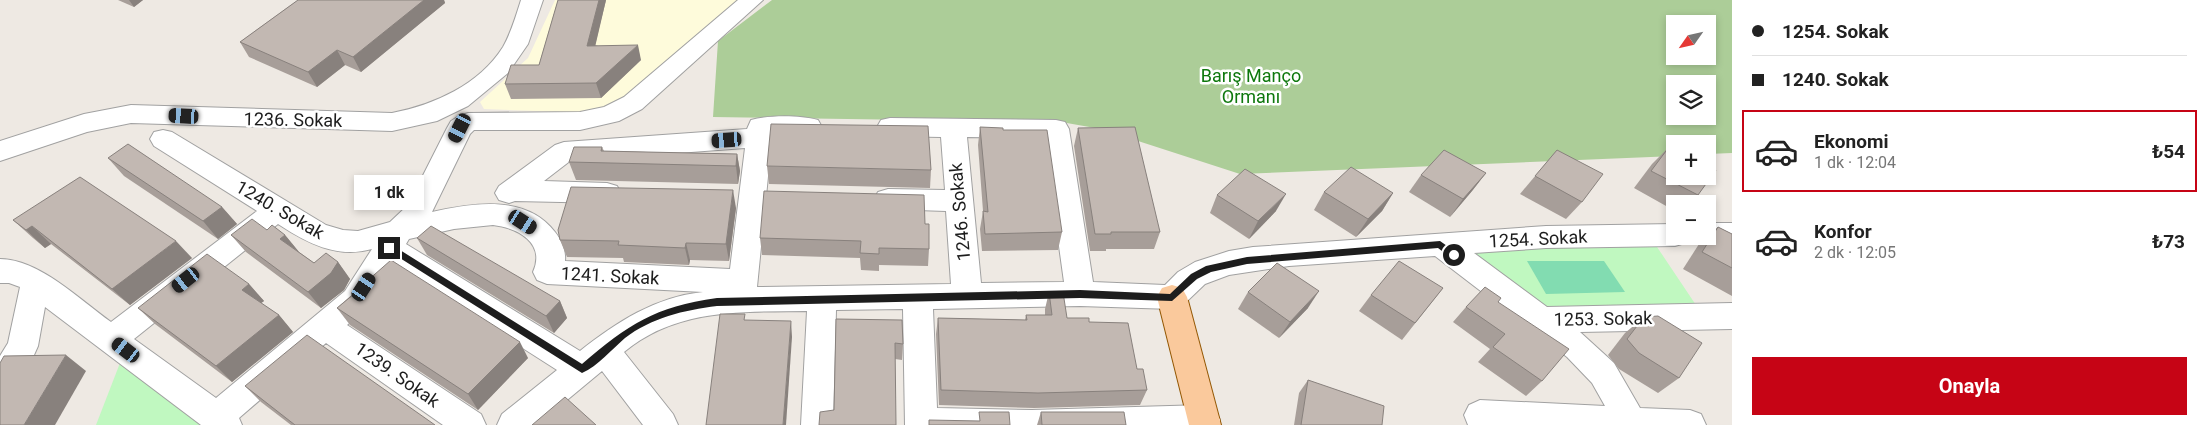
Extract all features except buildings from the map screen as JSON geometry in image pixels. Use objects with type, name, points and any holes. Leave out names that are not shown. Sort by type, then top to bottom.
[{"type":"main road","points":[[1172,297],[1204,422]]},
{"type":"street","name":"1236. Sokak","points":[[0,151],[84,123],[131,114],[392,122],[421,117],[451,104],[494,73],[513,51],[532,0]]},
{"type":"street","points":[[0,271],[11,271],[30,279],[221,421],[355,300],[394,239],[418,212],[460,128],[468,122],[580,122],[610,115],[633,103],[752,0]]},
{"type":"street","points":[[451,104],[468,122]]},
{"type":"street","points":[[742,291],[742,196],[759,138],[760,127],[837,127]]},
{"type":"street","points":[[866,127],[1056,129],[1080,294]]},
{"type":"street","name":"1246. Sokak","points":[[953,128],[967,296]]},
{"type":"street","points":[[470,216],[514,191],[564,152],[759,138]]},
{"type":"street","name":"1240. Sokak","points":[[163,139],[324,238],[342,243],[394,239]]},
{"type":"street","points":[[514,191],[633,194]]},
{"type":"street","points":[[742,196],[782,197]]},
{"type":"street","points":[[860,199],[959,201]]},
{"type":"street","points":[[111,339],[277,210]]},
{"type":"street","name":"1241. Sokak","points":[[394,239],[470,216],[494,214],[510,216],[535,230],[552,251],[552,263],[547,272],[742,291]]},
{"type":"street","points":[[1716,234],[1732,234]]},
{"type":"street","name":"1254. Sokak","points":[[1172,297],[1194,276],[1209,269],[1247,261],[1440,244],[1546,237],[1666,235]]},
{"type":"street","points":[[394,239],[594,360],[662,425]]},
{"type":"street","name":"1253. Sokak","points":[[1440,244],[1542,320],[1732,316]]},
{"type":"street","points":[[0,383],[23,346],[36,284]]},
{"type":"street","points":[[513,425],[624,334],[657,316],[742,291],[822,298],[1080,294],[1172,297]]},
{"type":"street","points":[[918,297],[921,424],[1032,425],[1204,422]]},
{"type":"street","points":[[817,425],[822,298]]},
{"type":"street","points":[[1542,320],[1578,348],[1602,374],[1630,422]]},
{"type":"street","name":"1239. Sokak","points":[[325,326],[470,425]]},
{"type":"street","points":[[1480,415],[1690,425]]},
{"type":"shaded area","points":[[555,0],[743,0],[615,104],[592,113],[484,109],[480,102],[528,58]]},
{"type":"green space","name":"Barış Manço Ormanı","points":[[772,0],[1732,0],[1732,153],[1716,154],[1716,135],[1666,135],[1666,156],[1240,174],[1101,129],[1061,122],[713,117],[718,41]]},
{"type":"green space","points":[[1649,235],[1704,317],[1542,320],[1440,244]]},
{"type":"green space","points":[[1527,261],[1604,261],[1625,292],[1546,294]]},
{"type":"green space","points":[[120,363],[206,425],[96,425]]},
{"type":"route","points":[[389,248],[582,369],[624,334],[657,316],[686,306],[741,300],[1080,294],[1172,297],[1194,276],[1209,269],[1247,261],[1290,255],[1440,244],[1454,255]]}]
